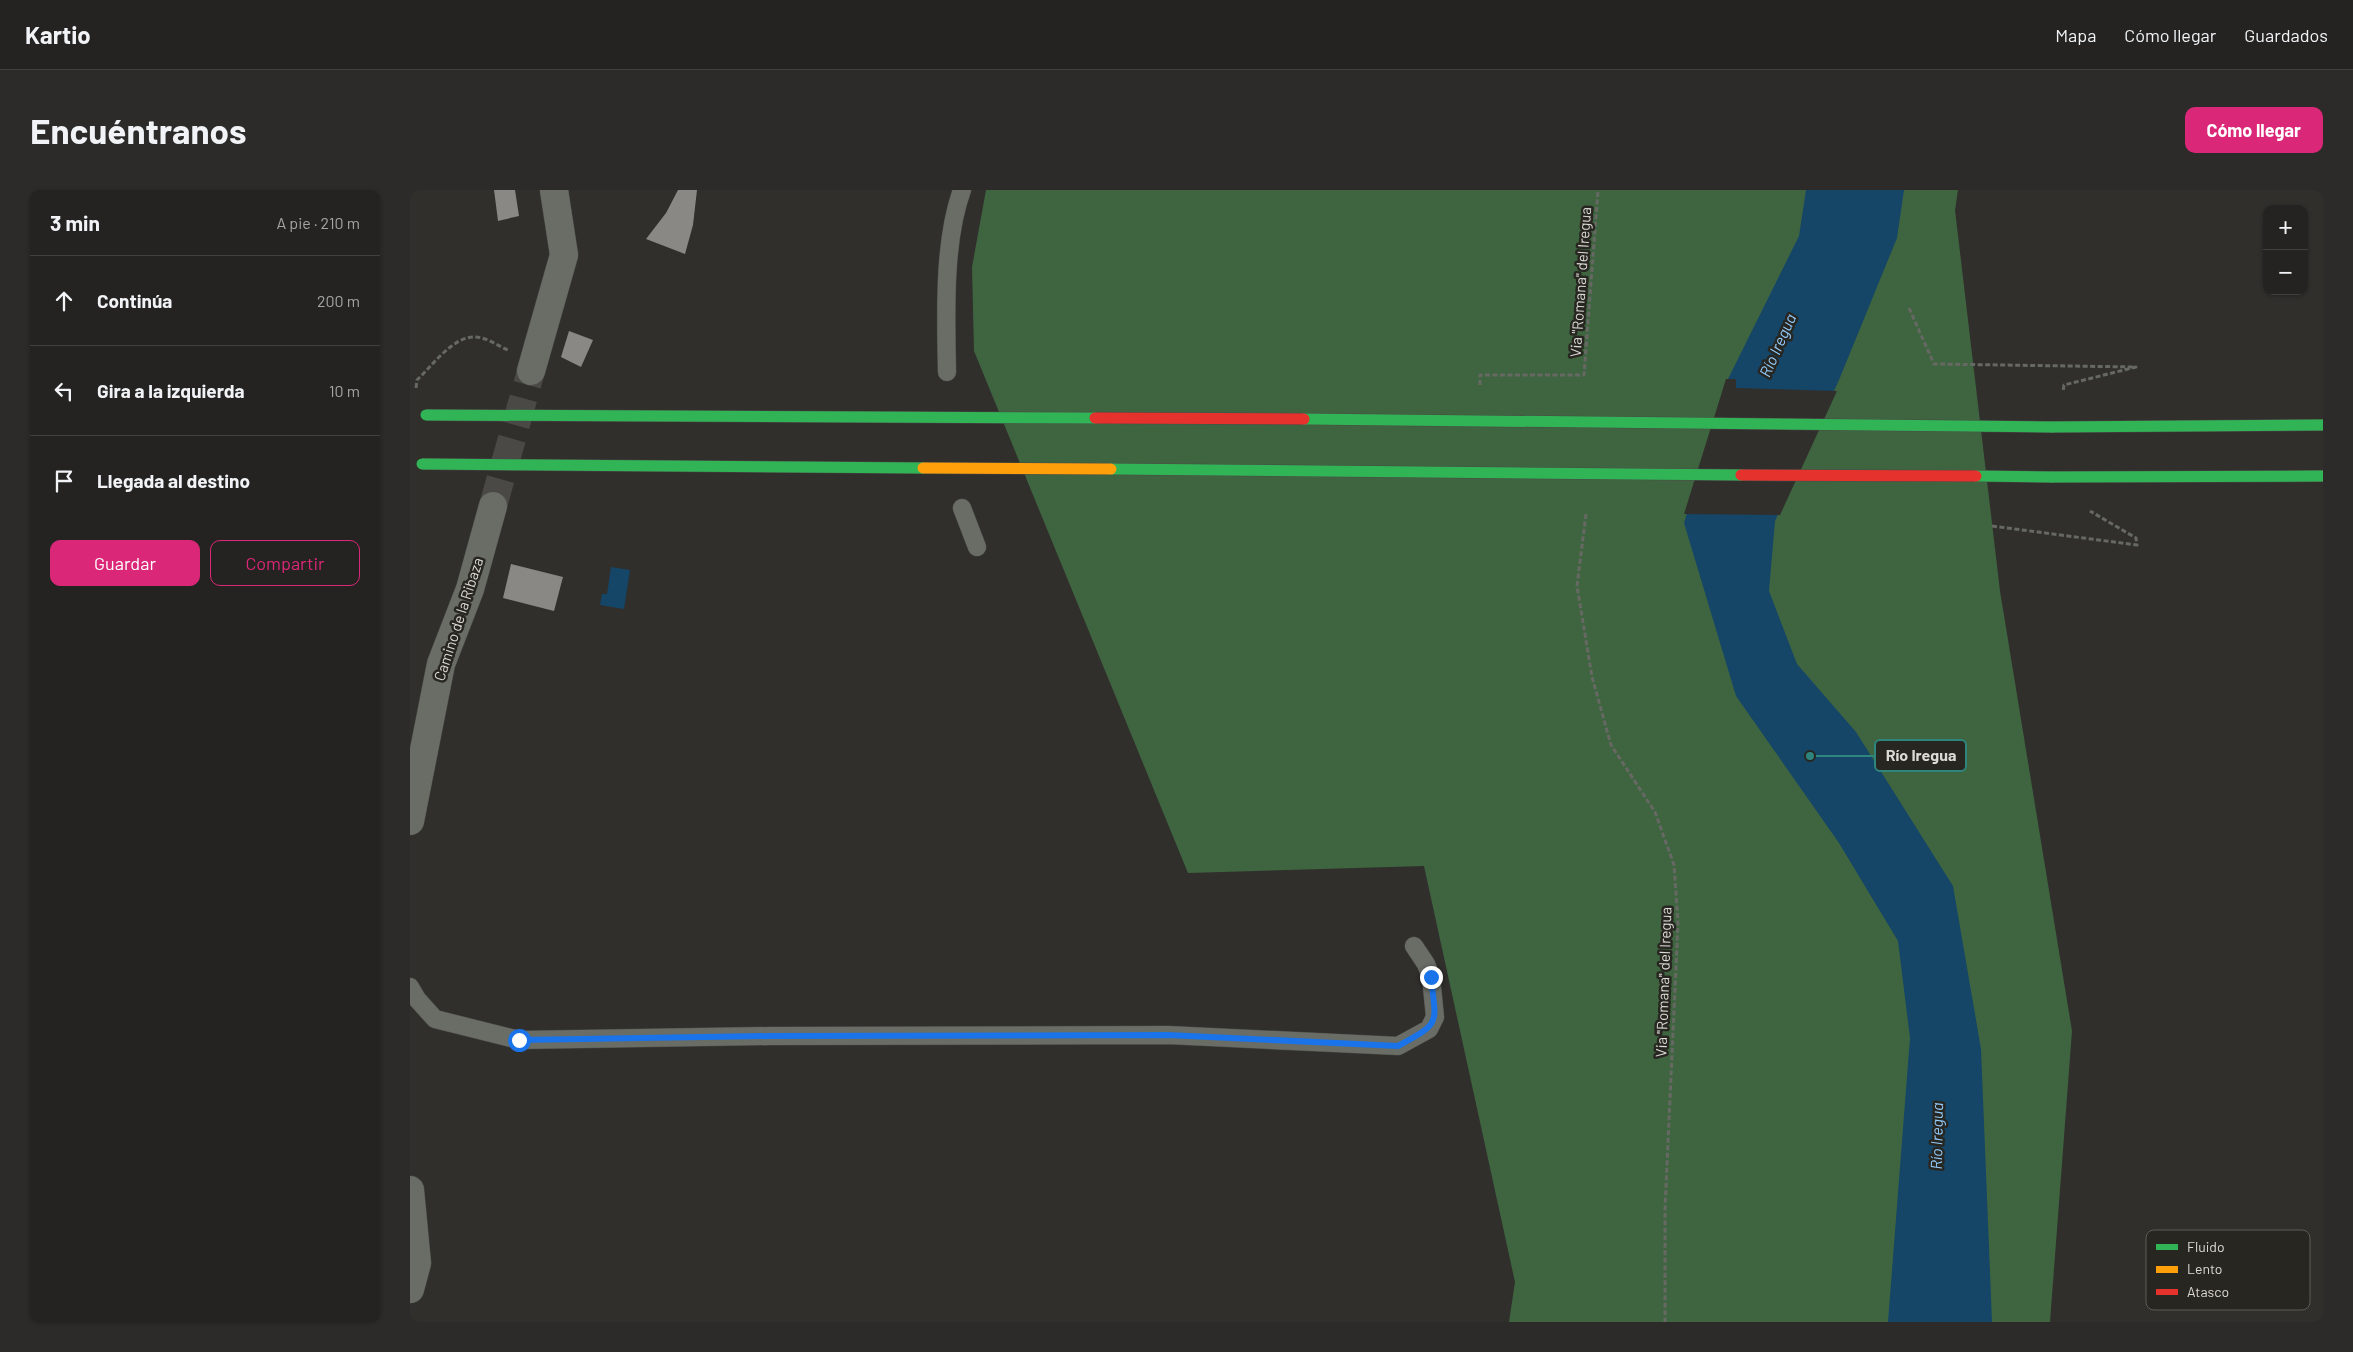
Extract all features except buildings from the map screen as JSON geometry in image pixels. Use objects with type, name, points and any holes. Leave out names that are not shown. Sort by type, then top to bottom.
[{"type":"main road","points":[[421,416],[1479,420],[2051,426],[2323,425]]},
{"type":"main road","points":[[410,465],[2051,477],[2323,476]]},
{"type":"street","points":[[532,366],[564,255],[554,190]]},
{"type":"street","name":"Camino de la Ribaza","points":[[410,821],[440,664],[470,589],[493,506]]},
{"type":"street","points":[[410,1190],[417,1262],[410,1288]]},
{"type":"lane","points":[[948,372],[946,298],[955,210],[962,190]]},
{"type":"lane","points":[[962,508],[977,547]]},
{"type":"lane","points":[[410,987],[417,999],[435,1019],[519,1040],[771,1036],[1168,1035],[1398,1046],[1429,1029],[1435,1016],[1431,977],[1426,964],[1414,946]]},
{"type":"path","name":"Via \"Romana\" del Iregua","points":[[1480,385],[1480,375],[1584,375],[1598,190]]},
{"type":"path","points":[[1909,308],[1934,364],[2136,366],[2064,385],[2063,392]]},
{"type":"path","points":[[421,416],[416,380],[448,348],[464,338],[477,337],[532,366]]},
{"type":"path","points":[[1992,526],[2137,545],[2136,538],[2090,511]]},
{"type":"path","name":"Via \"Romana\" del Iregua","points":[[1586,514],[1577,586],[1592,677],[1611,745],[1655,812],[1674,865],[1678,923],[1665,1209],[1665,1322]]},
{"type":"green space","points":[[986,190],[1958,190],[1955,210],[2000,591],[2072,1031],[2050,1322],[1509,1322],[1515,1282],[1424,866],[1188,873],[974,351],[972,267]]},
{"type":"water","points":[[1806,190],[1904,190],[1897,238],[1839,380],[1775,521],[1769,591],[1797,664],[1856,732],[1953,886],[1981,1049],[1992,1322],[1888,1322],[1910,1038],[1898,941],[1839,843],[1736,696],[1684,523],[1728,379],[1799,236]]},
{"type":"water","points":[[611,567],[630,570],[624,609],[600,605],[602,594],[607,594]]},
{"type":"pier","points":[[1726,379],[1736,379],[1736,388],[1837,391],[1780,515],[1684,514]]},
{"type":"tunnel","points":[[493,506],[531,371]]},
{"type":"traffic: fast","points":[[426,415],[1095,418]]},
{"type":"traffic: fast","points":[[1304,419],[2051,427]]},
{"type":"traffic: fast","points":[[2051,427],[2323,425]]},
{"type":"traffic: fast","points":[[422,464],[923,468]]},
{"type":"traffic: fast","points":[[1111,469],[1741,475]]},
{"type":"traffic: fast","points":[[1976,476],[2051,477]]},
{"type":"traffic: fast","points":[[2051,477],[2323,476]]},
{"type":"traffic: slow","points":[[923,468],[1111,469]]},
{"type":"traffic: jam","points":[[1095,418],[1304,419]]},
{"type":"traffic: jam","points":[[1741,475],[1976,476]]},
{"type":"place","name":"Río Iregua","points":[[1810,756]]},
{"type":"route","points":[[519,1040],[771,1036],[1168,1035],[1398,1046],[1429,1029],[1435,1016],[1431,977]]}]
